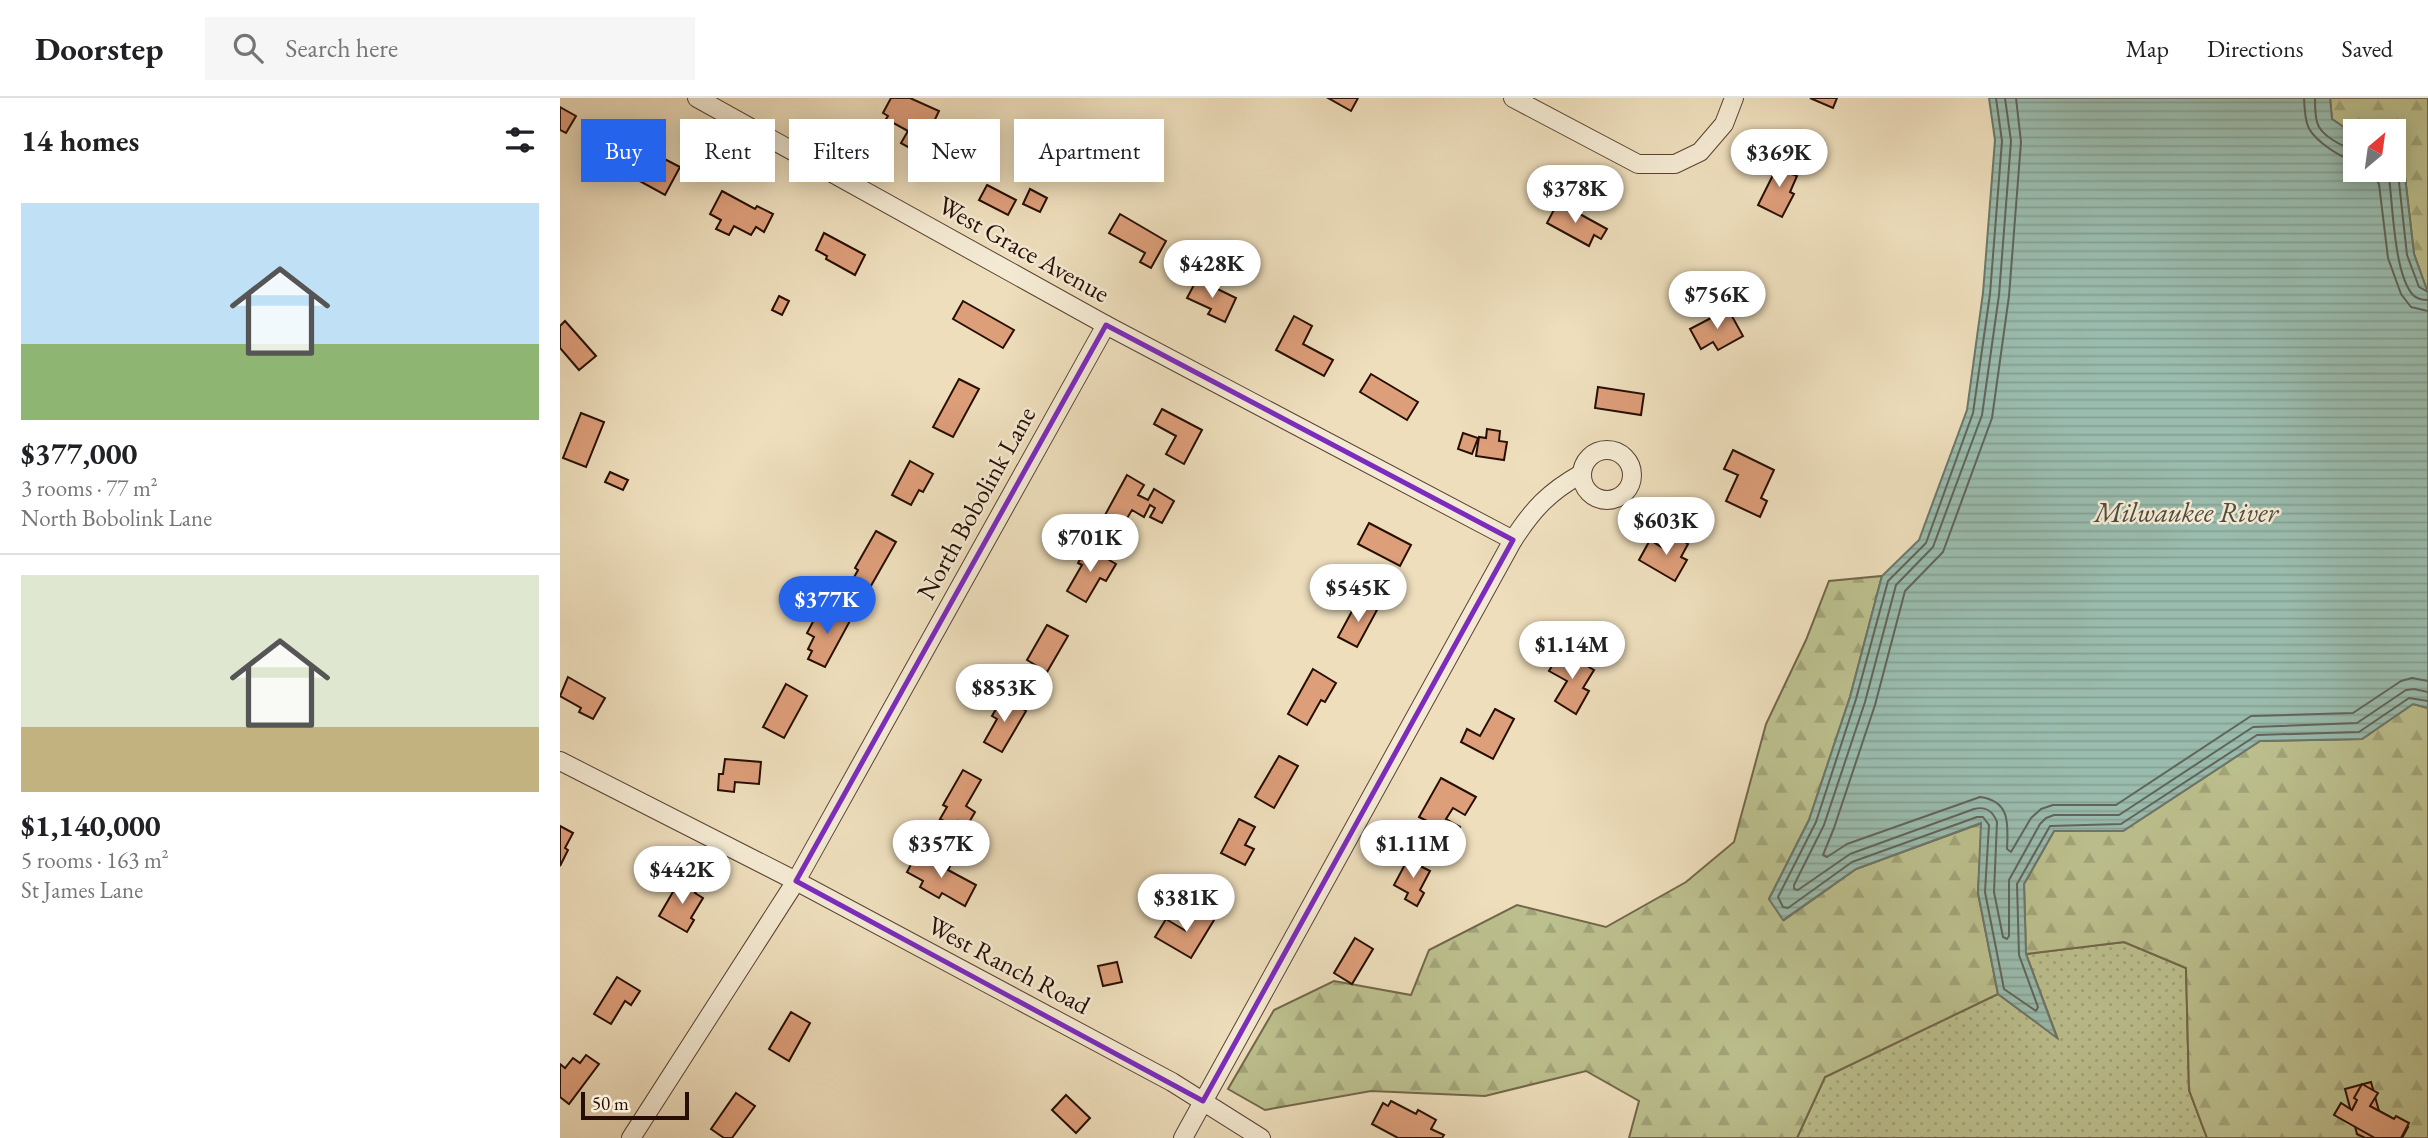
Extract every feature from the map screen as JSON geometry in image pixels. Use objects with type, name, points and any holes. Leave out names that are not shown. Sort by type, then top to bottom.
[{"type":"street","name":"West Grace Avenue","points":[[697,98],[1106,325],[1513,540]]},
{"type":"street","points":[[1513,98],[1638,164],[1675,164],[1700,152],[1724,124],[1734,98]]},
{"type":"street","name":"North Bobolink Lane","points":[[631,1138],[796,881],[1106,325]]},
{"type":"street","points":[[1183,1138],[1513,540],[1548,495],[1581,474]]},
{"type":"street","name":"West Ranch Road","points":[[560,761],[796,881],[1203,1101]]},
{"type":"street","points":[[1203,1101],[1261,1138]]},
{"type":"highlighted area","points":[[1106,325],[1513,540],[1203,1101],[796,881]]},
{"type":"green space","points":[[2330,98],[2428,98],[2428,293],[2414,254],[2406,182],[2406,119],[2343,119],[2343,127],[2332,119]]},
{"type":"green space","points":[[1882,576],[1850,697],[1809,820],[1769,899],[1784,920],[1856,869],[1982,823],[1978,893],[1998,994],[1825,1077],[1797,1138],[1629,1138],[1639,1101],[1586,1071],[1485,1096],[1371,1091],[1265,1110],[1228,1089],[1274,1010],[1334,981],[1411,995],[1429,950],[1517,905],[1606,927],[1686,882],[1734,842],[1766,724],[1806,640],[1829,581]]},
{"type":"green space","points":[[2413,704],[2428,708],[2428,1138],[2402,1138],[2408,1127],[2379,1111],[2357,1134],[2365,1138],[2207,1138],[2189,1090],[2186,968],[2124,942],[2026,954],[2024,884],[2054,831],[2123,831],[2260,741],[2362,739]]},
{"type":"green space","points":[[2124,942],[2186,968],[2189,1090],[2207,1138],[1797,1138],[1825,1077],[1998,994],[2057,1037],[2026,954]]},
{"type":"water","name":"Milwaukee River","points":[[1989,98],[2330,98],[2332,119],[2343,127],[2343,182],[2406,182],[2414,254],[2428,293],[2428,708],[2413,704],[2362,739],[2260,741],[2123,831],[2054,831],[2024,884],[2026,954],[2057,1038],[1998,994],[1978,893],[1981,823],[1856,869],[1783,920],[1769,899],[1809,820],[1850,697],[1882,576],[1919,540],[1967,410],[1983,293],[1995,140]]},
{"type":"building","points":[[891,98],[910,98],[939,111],[935,119],[908,119],[908,131],[894,123],[894,119],[886,119],[888,116],[883,113]]},
{"type":"building","points":[[1328,98],[1358,98],[1351,111]]},
{"type":"building","points":[[1810,98],[1837,98],[1833,108]]},
{"type":"building","points":[[560,107],[576,116],[566,133],[560,130]]},
{"type":"building","points":[[908,131],[908,147],[901,143]]},
{"type":"building","points":[[1782,157],[1794,163],[1789,173],[1797,176],[1790,192],[1794,194],[1782,217],[1758,205]]},
{"type":"building","points":[[666,160],[680,167],[665,195],[641,182],[666,182]]},
{"type":"building","points":[[987,185],[1016,200],[1008,215],[979,200]]},
{"type":"building","points":[[1030,189],[1047,198],[1040,212],[1023,204]]},
{"type":"building","points":[[722,191],[755,209],[757,206],[773,214],[764,232],[756,227],[751,235],[734,226],[729,235],[716,229],[721,220],[710,214]]},
{"type":"building","points":[[1558,202],[1607,229],[1601,239],[1594,235],[1589,246],[1547,223]]},
{"type":"building","points":[[1120,214],[1166,241],[1151,268],[1140,262],[1145,253],[1109,233]]},
{"type":"building","points":[[824,233],[865,255],[855,275],[826,259],[827,256],[816,250]]},
{"type":"building","points":[[1197,279],[1236,298],[1225,322],[1208,314],[1211,309],[1187,298]]},
{"type":"building","points":[[779,296],[789,301],[782,315],[772,310]]},
{"type":"building","points":[[963,301],[1014,330],[1003,348],[953,319]]},
{"type":"building","points":[[1728,309],[1743,336],[1718,350],[1713,342],[1701,349],[1690,329]]},
{"type":"building","points":[[1294,316],[1312,326],[1303,344],[1333,360],[1324,376],[1276,350]]},
{"type":"building","points":[[565,321],[596,356],[579,370],[560,348],[560,326]]},
{"type":"building","points":[[1371,374],[1418,402],[1407,420],[1360,392]]},
{"type":"building","points":[[959,379],[979,389],[953,437],[933,427]]},
{"type":"building","points":[[1598,387],[1644,394],[1641,415],[1595,408]]},
{"type":"building","points":[[1162,409],[1202,430],[1184,464],[1166,454],[1176,436],[1154,424]]},
{"type":"building","points":[[581,413],[604,422],[586,467],[563,458]]},
{"type":"building","points":[[1487,429],[1500,431],[1499,441],[1507,442],[1504,460],[1476,456],[1479,437],[1486,438]]},
{"type":"building","points":[[1463,433],[1478,438],[1472,454],[1458,449]]},
{"type":"building","points":[[1733,450],[1774,470],[1761,498],[1767,501],[1760,517],[1726,501],[1738,475],[1724,469]]},
{"type":"building","points":[[910,461],[933,474],[923,492],[919,490],[911,505],[892,495]]},
{"type":"building","points":[[610,472],[628,480],[623,490],[605,482]]},
{"type":"building","points":[[1127,475],[1144,485],[1138,495],[1148,500],[1154,489],[1174,501],[1162,523],[1150,517],[1155,508],[1150,505],[1144,517],[1132,510],[1123,525],[1105,515]]},
{"type":"building","points":[[1369,523],[1411,545],[1400,566],[1358,544]]},
{"type":"building","points":[[876,531],[896,542],[868,591],[852,581],[858,570],[855,568]]},
{"type":"building","points":[[1671,534],[1688,544],[1681,557],[1687,560],[1675,581],[1639,560],[1650,540],[1663,548]]},
{"type":"building","points":[[1087,547],[1116,564],[1106,581],[1100,578],[1086,602],[1067,591],[1082,565],[1078,563]]},
{"type":"building","points":[[1358,600],[1377,610],[1357,647],[1338,637]]},
{"type":"building","points":[[831,608],[851,619],[825,667],[808,659],[812,651],[808,649],[814,637],[807,633],[816,616],[824,620]]},
{"type":"building","points":[[1047,625],[1068,636],[1047,672],[1027,660]]},
{"type":"building","points":[[1561,651],[1594,670],[1583,688],[1589,691],[1576,714],[1555,701],[1567,681],[1549,671]]},
{"type":"building","points":[[1313,669],[1336,683],[1325,702],[1321,700],[1307,725],[1288,714]]},
{"type":"building","points":[[568,677],[605,698],[593,719],[579,712],[581,708],[560,696]]},
{"type":"building","points":[[786,684],[807,696],[784,738],[763,727]]},
{"type":"building","points":[[1003,697],[1026,711],[1002,752],[984,742],[997,719],[992,716]]},
{"type":"building","points":[[1495,709],[1514,719],[1493,759],[1461,742],[1467,729],[1480,736]]},
{"type":"building","points":[[1279,756],[1298,766],[1274,808],[1255,797]]},
{"type":"building","points":[[725,759],[761,762],[759,784],[735,782],[734,792],[718,790],[719,774],[723,774]]},
{"type":"building","points":[[963,770],[981,780],[966,806],[975,812],[967,826],[958,821],[955,827],[940,819],[947,807],[943,805]]},
{"type":"building","points":[[1441,778],[1476,797],[1465,815],[1453,808],[1446,819],[1460,827],[1451,843],[1426,828],[1429,822],[1419,817]]},
{"type":"building","points":[[1239,819],[1255,827],[1245,845],[1254,849],[1245,865],[1221,853]]},
{"type":"building","points":[[560,826],[573,833],[560,866]]},
{"type":"building","points":[[916,855],[935,865],[939,857],[951,864],[948,870],[976,885],[965,906],[942,893],[939,898],[920,887],[923,881],[907,872]]},
{"type":"building","points":[[1410,855],[1424,862],[1422,867],[1430,871],[1420,890],[1424,893],[1417,906],[1405,899],[1408,893],[1394,885]]},
{"type":"building","points":[[681,878],[698,888],[695,893],[703,898],[691,918],[694,920],[687,932],[659,916]]},
{"type":"building","points":[[1198,911],[1214,920],[1191,958],[1155,937],[1166,919],[1186,931]]},
{"type":"building","points":[[1355,938],[1373,949],[1352,984],[1334,973]]},
{"type":"building","points":[[1117,962],[1122,982],[1103,986],[1098,966]]},
{"type":"building","points":[[617,977],[640,991],[631,1005],[625,1001],[611,1024],[594,1014]]},
{"type":"building","points":[[791,1012],[810,1023],[789,1061],[769,1049]]},
{"type":"building","points":[[586,1055],[599,1064],[569,1104],[560,1097],[560,1064],[565,1068],[573,1058],[580,1063]]},
{"type":"building","points":[[2371,1082],[2379,1111],[2408,1127],[2402,1138],[2365,1138],[2357,1134],[2345,1089]]},
{"type":"building","points":[[2362,1084],[2378,1093],[2370,1106],[2394,1119],[2396,1116],[2409,1123],[2401,1138],[2375,1138],[2334,1115],[2341,1103],[2352,1110],[2357,1100],[2354,1098]]},
{"type":"building","points":[[736,1093],[755,1106],[732,1138],[724,1138],[711,1129]]},
{"type":"building","points":[[1066,1095],[1090,1118],[1076,1133],[1052,1110]]},
{"type":"building","points":[[1391,1101],[1416,1114],[1418,1110],[1436,1120],[1431,1129],[1444,1135],[1442,1138],[1398,1138],[1372,1124],[1383,1103],[1388,1106]]}]
